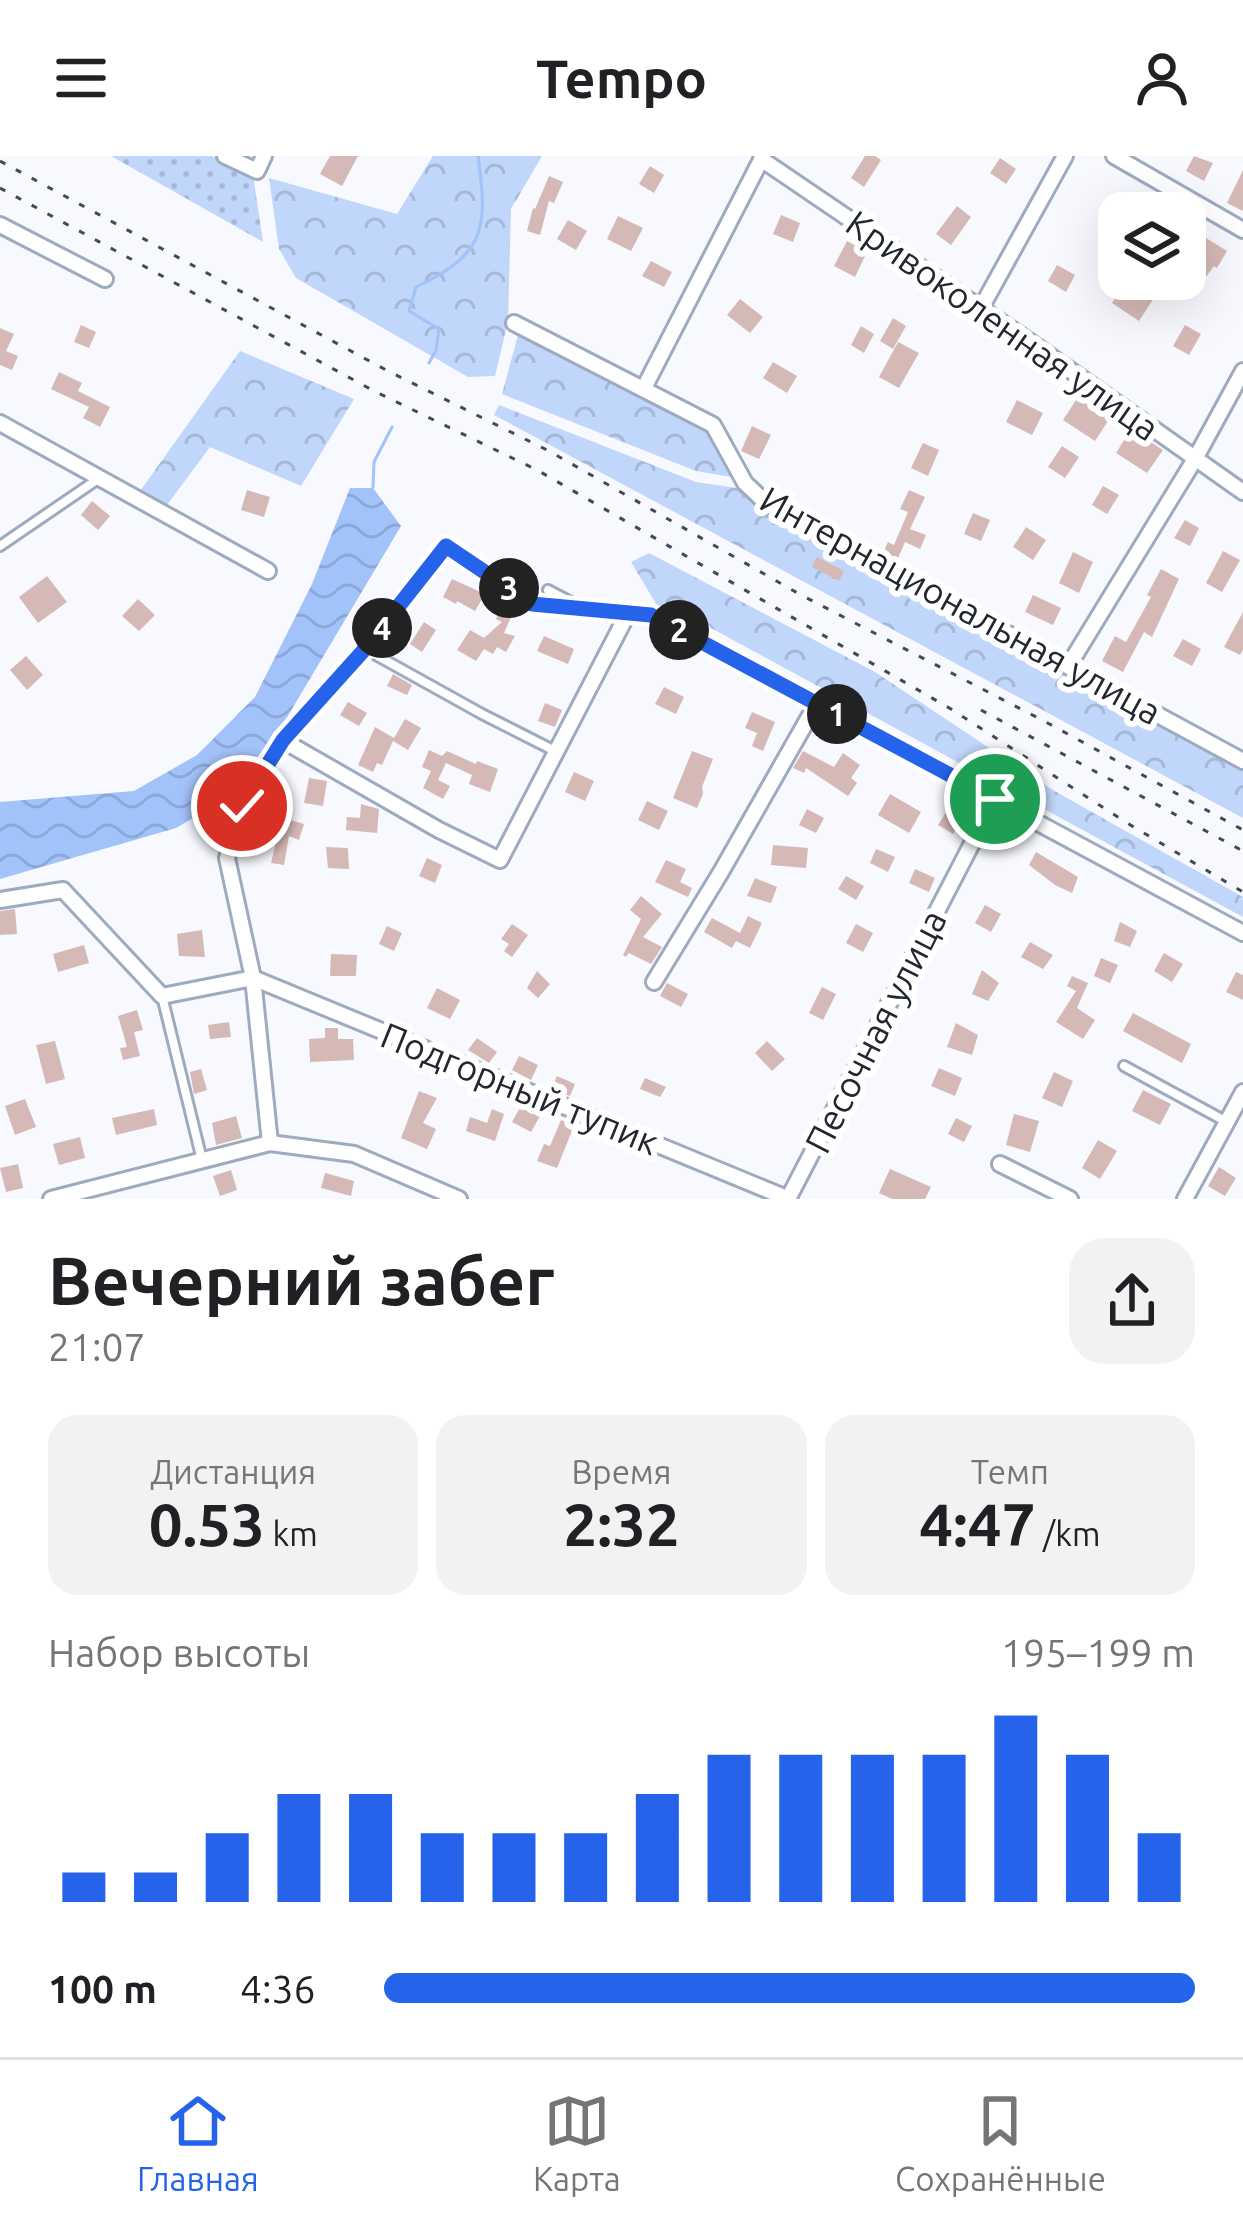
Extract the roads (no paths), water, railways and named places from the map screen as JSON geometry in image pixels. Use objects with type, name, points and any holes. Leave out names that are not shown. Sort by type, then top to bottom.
[{"type":"street","points":[[225,156],[261,163]]},
{"type":"street","points":[[981,308],[1065,156]]},
{"type":"street","points":[[1114,156],[1243,230]]},
{"type":"street","points":[[644,388],[762,158]]},
{"type":"street","name":"Кривоколенная улица","points":[[762,158],[1243,492]]},
{"type":"street","points":[[0,225],[105,279]]},
{"type":"street","name":"Интернациональная улица","points":[[514,322],[713,425],[745,483],[766,503],[1243,761]]},
{"type":"street","points":[[1069,665],[1243,371]]},
{"type":"street","points":[[0,423],[268,571]]},
{"type":"street","points":[[270,1143],[253,978],[227,858],[242,806],[283,740],[364,650],[446,546],[532,604],[651,615],[1243,933]]},
{"type":"street","points":[[283,740],[500,860],[628,613]]},
{"type":"street","points":[[654,982],[817,703]]},
{"type":"street","name":"Песочная улица","points":[[788,1199],[995,799]]},
{"type":"street","points":[[0,900],[63,890],[162,996],[253,978]]},
{"type":"street","name":"Подгорный тупик","points":[[253,978],[788,1199]]},
{"type":"street","points":[[1185,1199],[1243,1092]]},
{"type":"street","points":[[51,1199],[270,1143],[354,1154],[459,1199]]},
{"type":"street","points":[[1000,1164],[1070,1199]]},
{"type":"lane","points":[[0,546],[99,478]]},
{"type":"lane","points":[[548,590],[584,609]]},
{"type":"lane","points":[[364,650],[556,752]]},
{"type":"lane","points":[[162,996],[202,1162]]},
{"type":"lane","points":[[1124,1066],[1227,1122]]},
{"type":"water","points":[[350,488],[373,488],[401,526],[286,719],[226,799],[176,828],[0,879],[0,802],[134,791],[197,755],[255,697],[312,584]]},
{"type":"waterway","points":[[429,363],[439,329],[409,311],[416,287],[457,263],[477,236],[482,202],[478,156]]},
{"type":"waterway","points":[[373,487],[374,462],[392,427]]},
{"type":"railway","points":[[0,161],[386,370],[549,451],[801,595],[1243,830]]},
{"type":"railway","points":[[0,188],[374,391],[537,470],[951,709],[1243,892]]},
{"type":"railway","points":[[981,710],[1243,851]]}]
